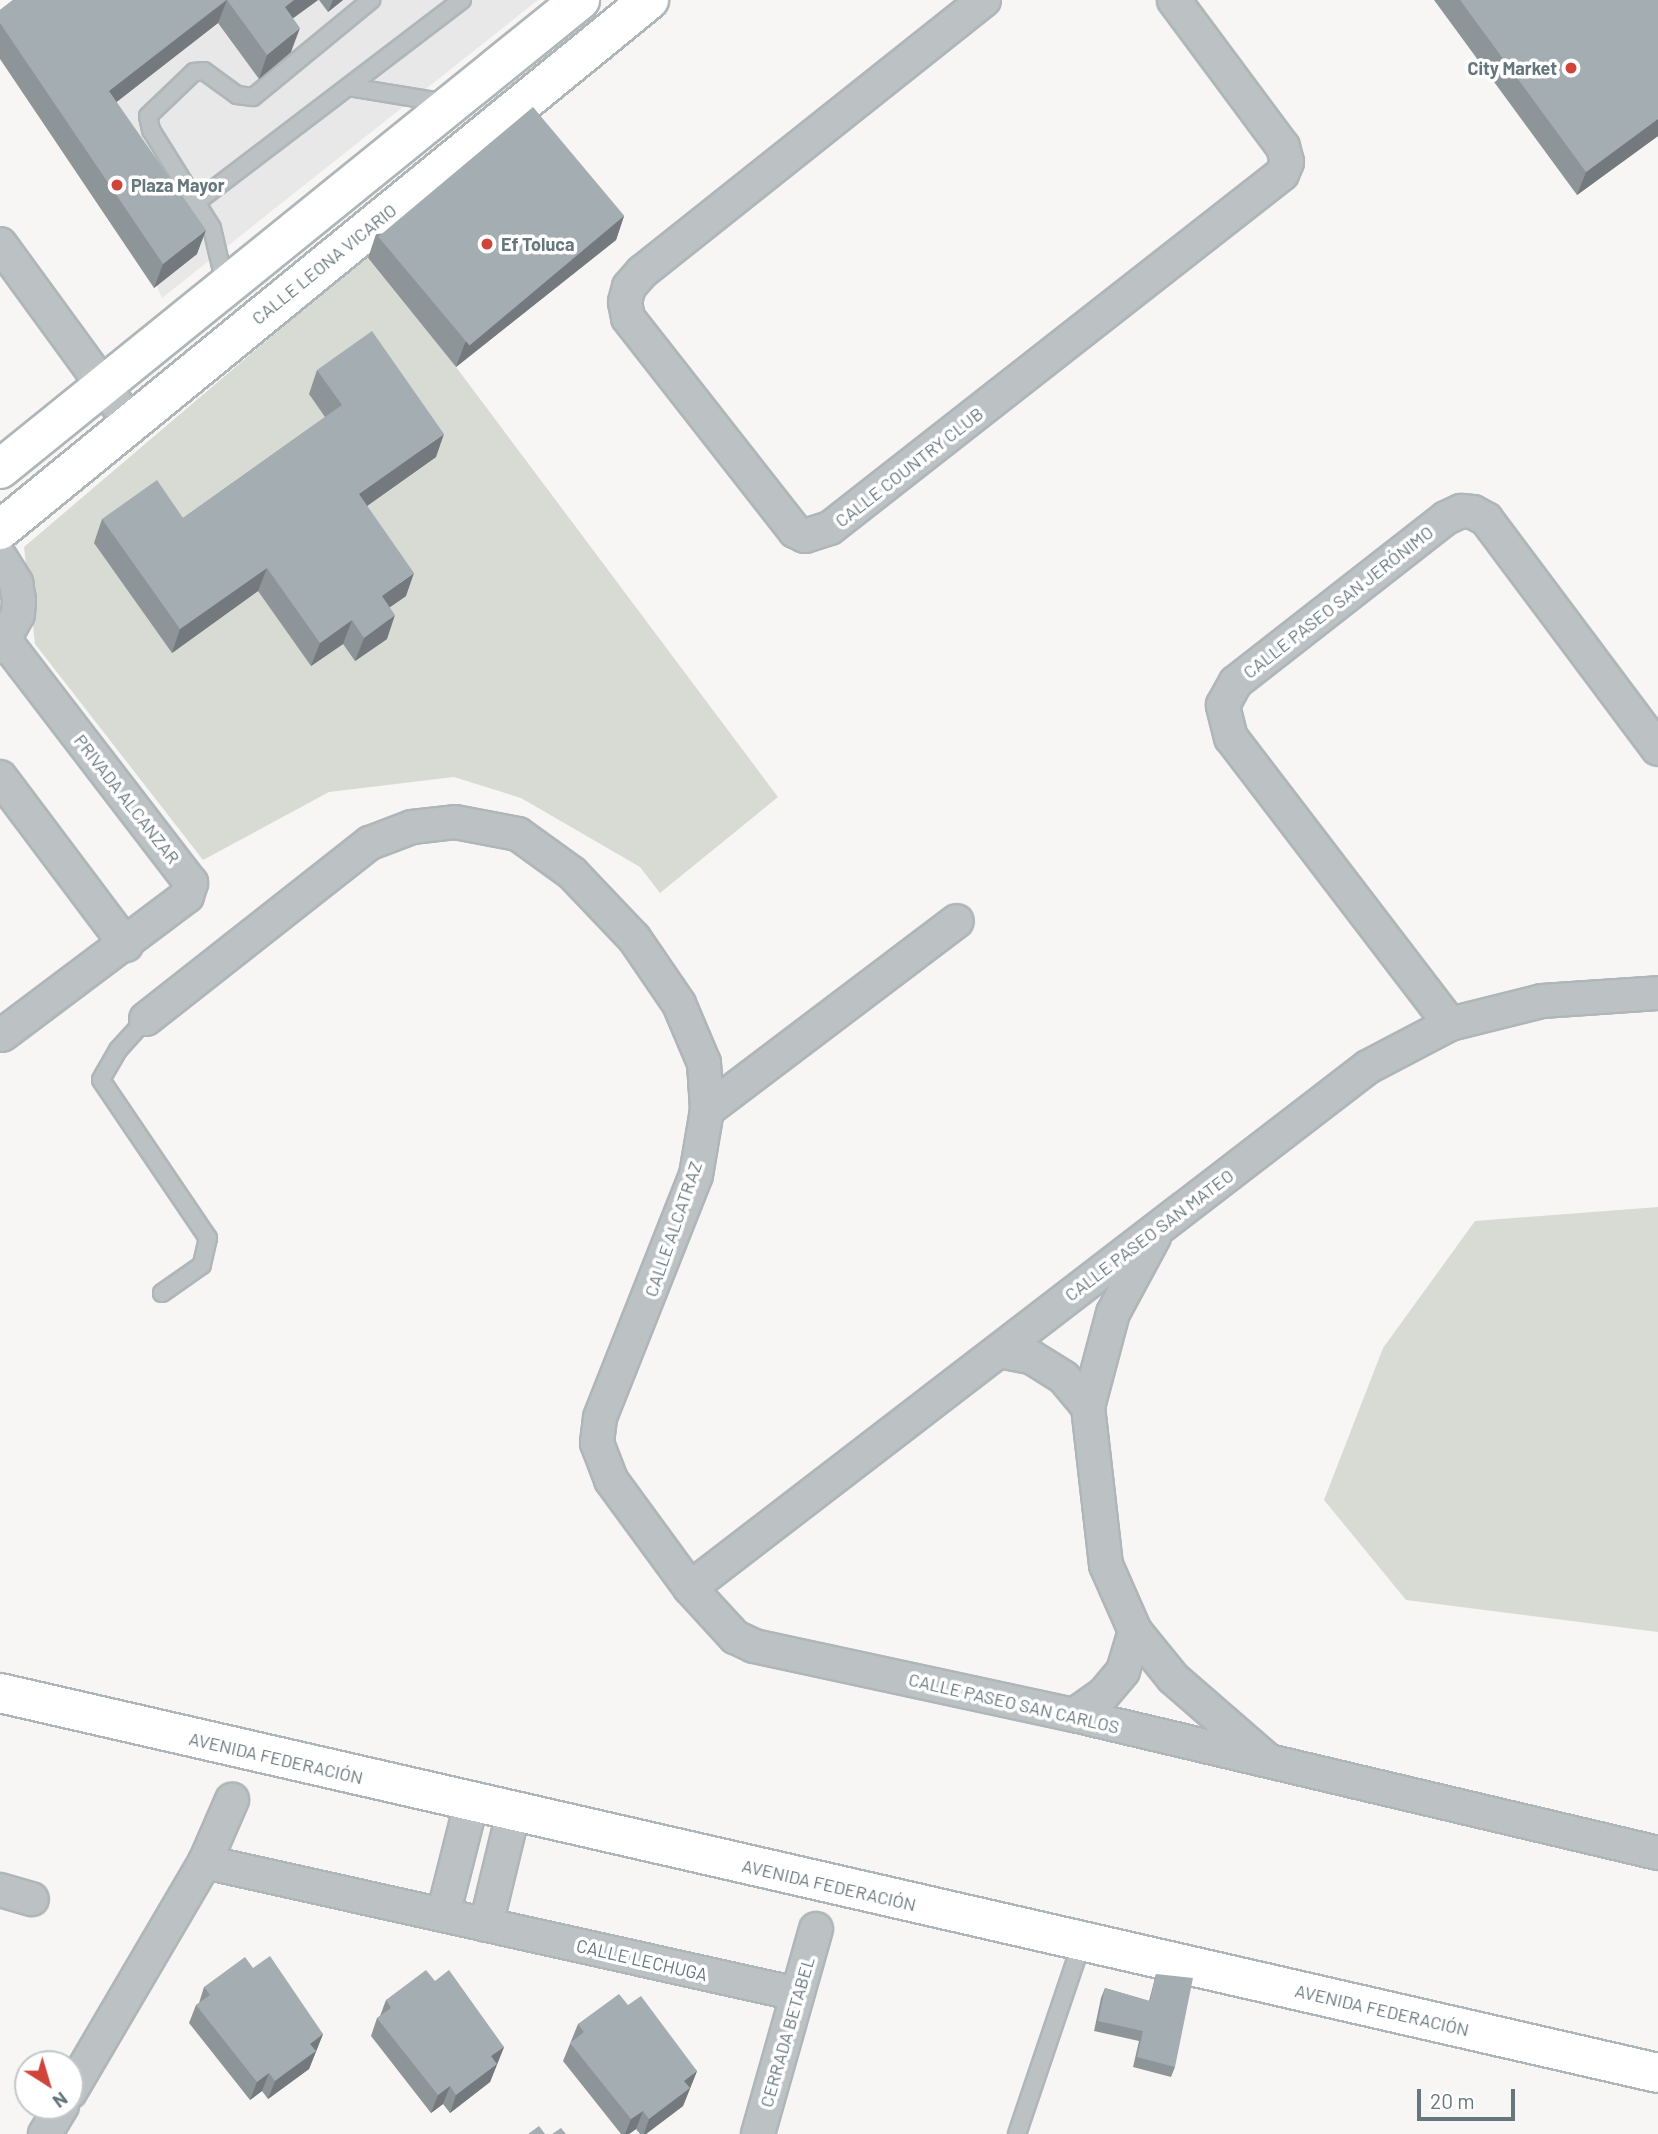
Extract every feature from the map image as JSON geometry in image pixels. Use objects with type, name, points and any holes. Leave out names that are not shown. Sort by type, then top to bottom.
[{"type":"main road","name":"CALLE LEONA VICARIO","points":[[0,530],[129,421],[649,0]]},
{"type":"main road","points":[[0,469],[100,384],[447,103],[579,1],[604,37]]},
{"type":"main road","name":"AVENIDA FEDERACIÓN","points":[[0,1693],[471,1804],[1658,2073]]},
{"type":"street","name":"CALLE COUNTRY CLUB","points":[[984,0],[642,272],[629,287],[625,302],[628,318],[794,531],[804,536],[830,528],[1282,174],[1287,162],[1283,147],[1174,0]]},
{"type":"street","points":[[0,244],[58,318],[100,384],[129,421]]},
{"type":"street","name":"CALLE PASEO SAN JERÓNIMO","points":[[1450,1024],[1231,738],[1223,705],[1236,682],[1446,518],[1461,511],[1473,512],[1486,519],[1658,749]]},
{"type":"street","name":"PRIVADA ALCANZAR","points":[[0,557],[16,583],[19,600],[3,644],[191,883],[187,896],[126,945],[2,1035]]},
{"type":"street","points":[[0,777],[126,945]]},
{"type":"street","name":"CALLE ALCATRAZ","points":[[146,1019],[370,843],[412,827],[455,822],[518,834],[572,873],[634,938],[679,1004],[704,1063],[707,1110],[696,1175],[600,1418],[597,1443],[611,1480],[690,1588],[715,1619],[754,1646]]},
{"type":"street","points":[[707,1110],[957,921]]},
{"type":"street","name":"CALLE PASEO SAN MATEO","points":[[690,1588],[1368,1067],[1450,1024],[1542,1001],[1658,993]]},
{"type":"street","name":"CALLE PASEO SAN CARLOS","points":[[1159,1228],[1112,1313],[1088,1407],[1106,1565],[1135,1631],[1173,1678],[1273,1765]]},
{"type":"street","points":[[999,1351],[1031,1357],[1064,1378],[1088,1407]]},
{"type":"street","points":[[1074,1715],[1103,1695],[1123,1671],[1135,1631]]},
{"type":"street","name":"CALLE PASEO SAN CARLOS","points":[[754,1646],[1074,1715],[1273,1765],[1658,1853]]},
{"type":"street","points":[[84,2068],[205,1862],[232,1800]]},
{"type":"street","points":[[443,1915],[471,1804]]},
{"type":"street","points":[[486,1925],[513,1813]]},
{"type":"street","name":"CALLE LECHUGA","points":[[205,1862],[797,1994]]},
{"type":"street","points":[[0,1891],[32,1899]]},
{"type":"street","name":"CERRADA BETABEL","points":[[758,2134],[816,1929]]},
{"type":"lane","points":[[225,284],[218,246],[198,201],[151,130],[152,110],[194,72],[204,71],[237,95],[253,97],[371,0]]},
{"type":"lane","points":[[198,201],[462,0]]},
{"type":"lane","points":[[349,87],[447,103]]},
{"type":"lane","points":[[146,1019],[118,1050],[101,1080],[208,1238],[202,1265],[162,1293]]},
{"type":"lane","points":[[1017,2134],[1082,1942]]},
{"type":"shaded area","points":[[35,0],[538,0],[162,298]]},
{"type":"shaded area","points":[[366,256],[456,367],[778,797],[660,893],[640,867],[521,798],[454,777],[329,792],[203,860],[35,644],[24,547]]},
{"type":"shaded area","points":[[1658,1207],[1658,1632],[1406,1600],[1324,1500],[1383,1348],[1475,1221]]},
{"type":"building","name":"Plaza Mayor","points":[[13,0],[226,0],[109,91],[206,230],[163,264],[0,23],[0,10]]},
{"type":"building","points":[[227,0],[294,0],[285,7],[300,28],[267,55]]},
{"type":"building","name":"City Market","points":[[1460,0],[1658,0],[1658,119],[1586,172]]},
{"type":"building","name":"Ef Toluca","points":[[533,107],[624,216],[470,346],[378,237]]},
{"type":"building","points":[[372,331],[444,434],[359,494],[414,573],[382,596],[395,615],[364,638],[352,620],[320,643],[267,568],[180,629],[102,519],[157,480],[183,518],[342,405],[317,370]]},
{"type":"building","points":[[270,1956],[323,2034],[310,2044],[316,2051],[275,2081],[269,2073],[257,2082],[196,2005],[210,1995],[204,1987],[245,1957],[253,1968]]},
{"type":"building","points":[[426,1970],[435,1981],[449,1970],[504,2047],[491,2056],[497,2064],[456,2095],[450,2086],[438,2095],[377,2018],[391,2008],[386,2000]]},
{"type":"building","points":[[1156,1974],[1193,1978],[1175,2067],[1137,2057],[1143,2031],[1098,2021],[1105,1988],[1150,2001]]},
{"type":"building","points":[[619,1994],[628,2005],[641,1996],[697,2071],[684,2081],[690,2088],[649,2119],[643,2111],[631,2119],[570,2043],[584,2032],[578,2024]]},
{"type":"building","points":[[539,2126],[545,2134],[528,2134]]},
{"type":"building","points":[[561,2128],[566,2134],[552,2134]]},
{"type":"place","name":"City Market","points":[[1571,68]]},
{"type":"place","name":"Plaza Mayor","points":[[117,185]]},
{"type":"place","name":"Ef Toluca","points":[[487,244]]}]
